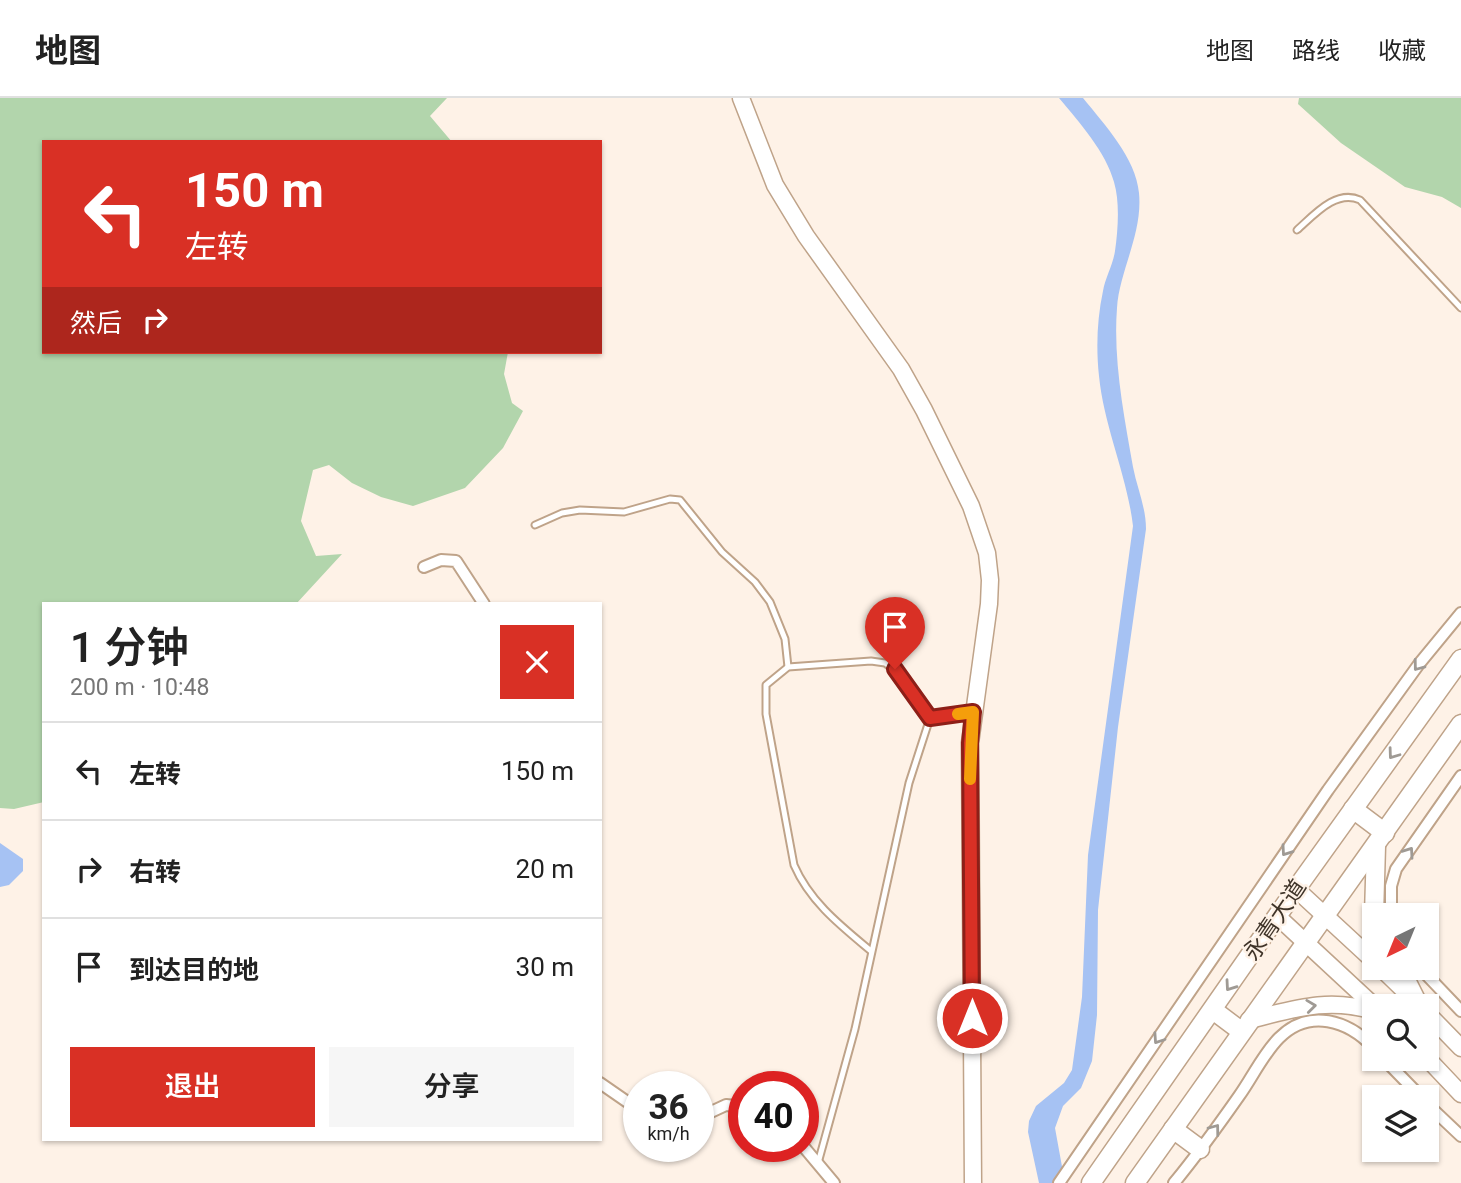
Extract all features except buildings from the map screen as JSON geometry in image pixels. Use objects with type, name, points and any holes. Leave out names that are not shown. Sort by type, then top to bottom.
[{"type":"main road","name":"永青大道","points":[[1091,1183],[1296,889],[1461,659]]},
{"type":"main road","name":"永青大道","points":[[1135,1183],[1461,724]]},
{"type":"main road","points":[[1353,809],[1380,839],[1375,903]]},
{"type":"main road","points":[[1213,1010],[1245,1026]]},
{"type":"main road","points":[[1173,1129],[1200,1149]]},
{"type":"street","points":[[741,98],[775,185],[813,247],[901,369],[925,410],[980,528],[990,580],[970,757],[973,1183]]},
{"type":"street","points":[[424,567],[441,560],[456,561],[483,602]]},
{"type":"street","points":[[1059,1183],[1328,790],[1419,664],[1461,612]]},
{"type":"street","points":[[1391,903],[1391,886],[1396,869],[1461,776]]},
{"type":"street","points":[[1296,889],[1362,950]]},
{"type":"street","points":[[1278,916],[1362,997]]},
{"type":"street","points":[[1394,980],[1408,994]]},
{"type":"street","points":[[1431,980],[1461,1011]]},
{"type":"street","points":[[1245,1026],[1308,1005],[1335,1004],[1362,1007]]},
{"type":"street","points":[[1174,1183],[1270,1049],[1292,1028],[1318,1020],[1335,1021],[1354,1029],[1362,1037]]},
{"type":"street","points":[[1439,1025],[1461,1048]]},
{"type":"street","points":[[1395,1071],[1409,1085]]},
{"type":"street","points":[[1439,1071],[1461,1094]]},
{"type":"street","points":[[602,1084],[623,1099]]},
{"type":"street","points":[[1439,1115],[1461,1136]]},
{"type":"street","points":[[818,1163],[834,1183]]},
{"type":"lane","points":[[1297,230],[1336,199],[1352,197],[1360,200],[1461,308]]},
{"type":"lane","points":[[535,525],[562,513],[580,510],[624,512],[670,499],[680,500],[722,552],[755,582],[770,602],[785,639],[788,667]]},
{"type":"lane","points":[[872,951],[814,900],[803,885],[794,865],[765,698],[766,685],[788,667],[871,661],[885,663],[900,674],[909,692],[930,718]]},
{"type":"lane","points":[[930,718],[973,712]]},
{"type":"lane","points":[[818,1163],[855,1029],[909,783],[930,718]]},
{"type":"green space","points":[[0,98],[447,98],[430,116],[450,140],[42,140],[42,354],[508,354],[504,374],[512,403],[523,411],[503,448],[465,488],[413,506],[381,497],[352,483],[329,465],[313,470],[301,521],[316,556],[342,554],[298,602],[42,602],[42,802],[14,809],[0,808]]},
{"type":"green space","points":[[1299,98],[1461,98],[1461,208],[1442,197],[1405,187],[1341,143],[1298,104]]},
{"type":"water","points":[[1059,98],[1083,98],[1126,154],[1137,180],[1138,223],[1119,294],[1116,328],[1120,388],[1146,529],[1118,727],[1098,910],[1097,1015],[1092,1061],[1081,1088],[1063,1106],[1055,1128],[1065,1183],[1039,1183],[1028,1132],[1029,1121],[1036,1106],[1064,1083],[1072,1070],[1082,997],[1088,855],[1133,526],[1099,376],[1098,323],[1104,286],[1116,243],[1116,190],[1105,160]]},
{"type":"water","points":[[0,843],[23,859],[23,871],[9,885],[0,887]]},
{"type":"slow traffic","points":[[958,714],[973,712],[970,779]]},
{"type":"route","points":[[895,669],[930,718],[973,712],[970,743],[972,1018]]}]
